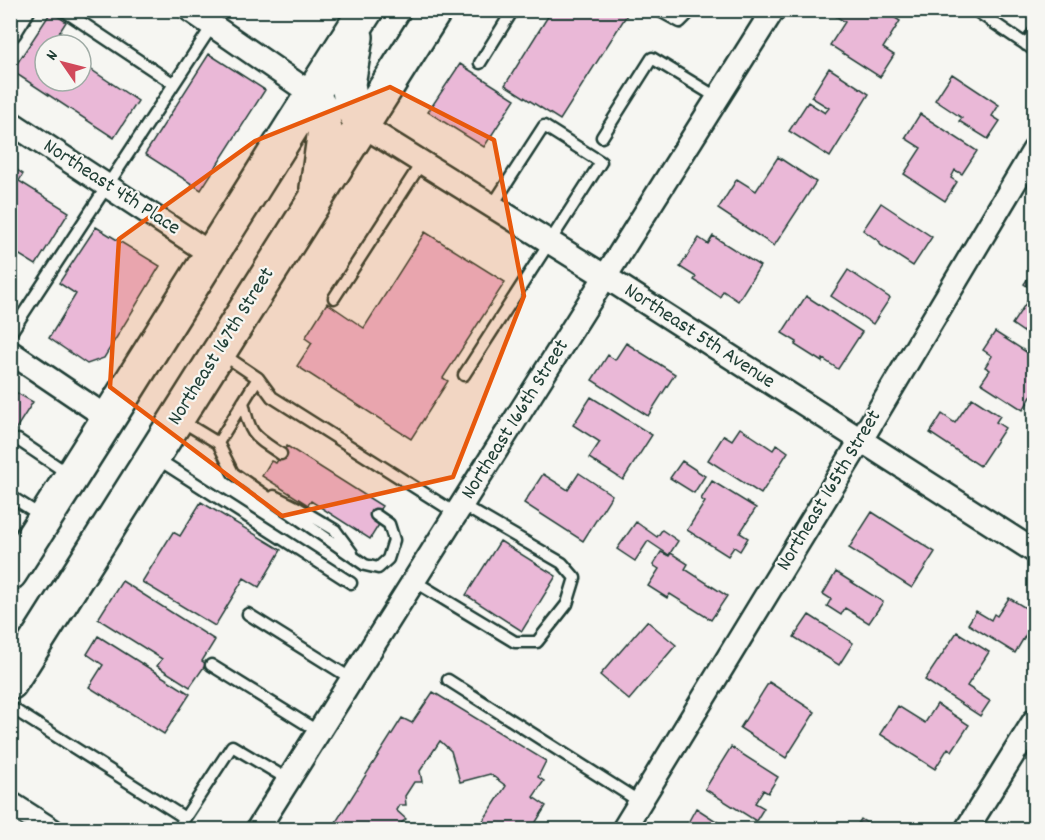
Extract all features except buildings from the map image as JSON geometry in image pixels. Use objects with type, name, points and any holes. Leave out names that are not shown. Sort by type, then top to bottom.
[{"type":"main road","name":"Northeast 167th Street","points":[[10,683],[435,10]]},
{"type":"main road","points":[[362,15],[348,84],[352,108],[362,125]]},
{"type":"main road","points":[[13,564],[46,519],[110,419],[362,15]]},
{"type":"main road","points":[[313,95],[320,108],[324,129],[315,199]]},
{"type":"street","points":[[10,31],[23,10]]},
{"type":"street","points":[[189,10],[313,95]]},
{"type":"street","name":"Northeast 166th Street","points":[[257,830],[773,10]]},
{"type":"street","name":"Northeast 4th Place","points":[[10,122],[211,254]]},
{"type":"street","name":"Northeast 5th Avenue","points":[[362,125],[1035,551]]},
{"type":"street","name":"Northeast 165th Street","points":[[623,830],[1035,150]]},
{"type":"street","points":[[10,352],[110,419]]},
{"type":"street","points":[[966,830],[1035,721]]},
{"type":"street","points":[[10,803],[52,830]]},
{"type":"lane","points":[[63,10],[174,84]]},
{"type":"lane","points":[[480,63],[513,10]]},
{"type":"lane","points":[[658,10],[680,22],[686,12]]},
{"type":"lane","points":[[975,10],[1030,47],[1035,32]]},
{"type":"lane","points":[[10,334],[212,26]]},
{"type":"lane","points":[[602,137],[652,58],[718,98]]},
{"type":"lane","points":[[464,375],[601,162],[544,126],[492,206]]},
{"type":"lane","points":[[334,298],[422,162]]},
{"type":"lane","points":[[219,352],[258,378],[272,396],[418,489],[562,563],[575,578],[567,604],[537,642],[515,642],[414,581]]},
{"type":"lane","points":[[218,443],[258,378]]},
{"type":"lane","points":[[243,402],[247,424],[255,436],[281,454]]},
{"type":"lane","points":[[177,418],[218,443],[233,473],[249,485],[365,565],[378,567],[388,559],[394,540],[389,524],[376,515]]},
{"type":"lane","points":[[18,440],[73,477]]},
{"type":"lane","points":[[153,456],[351,583]]},
{"type":"lane","points":[[10,496],[46,519]]},
{"type":"lane","points":[[248,614],[352,679]]},
{"type":"lane","points":[[211,665],[319,732]]},
{"type":"lane","points":[[448,680],[639,802]]},
{"type":"lane","points":[[10,707],[185,818]]},
{"type":"lane","points":[[177,830],[232,746],[289,780]]},
{"type":"highlighted area","points":[[390,87],[494,140],[524,296],[453,477],[282,516],[110,387],[119,239],[255,141]]}]
